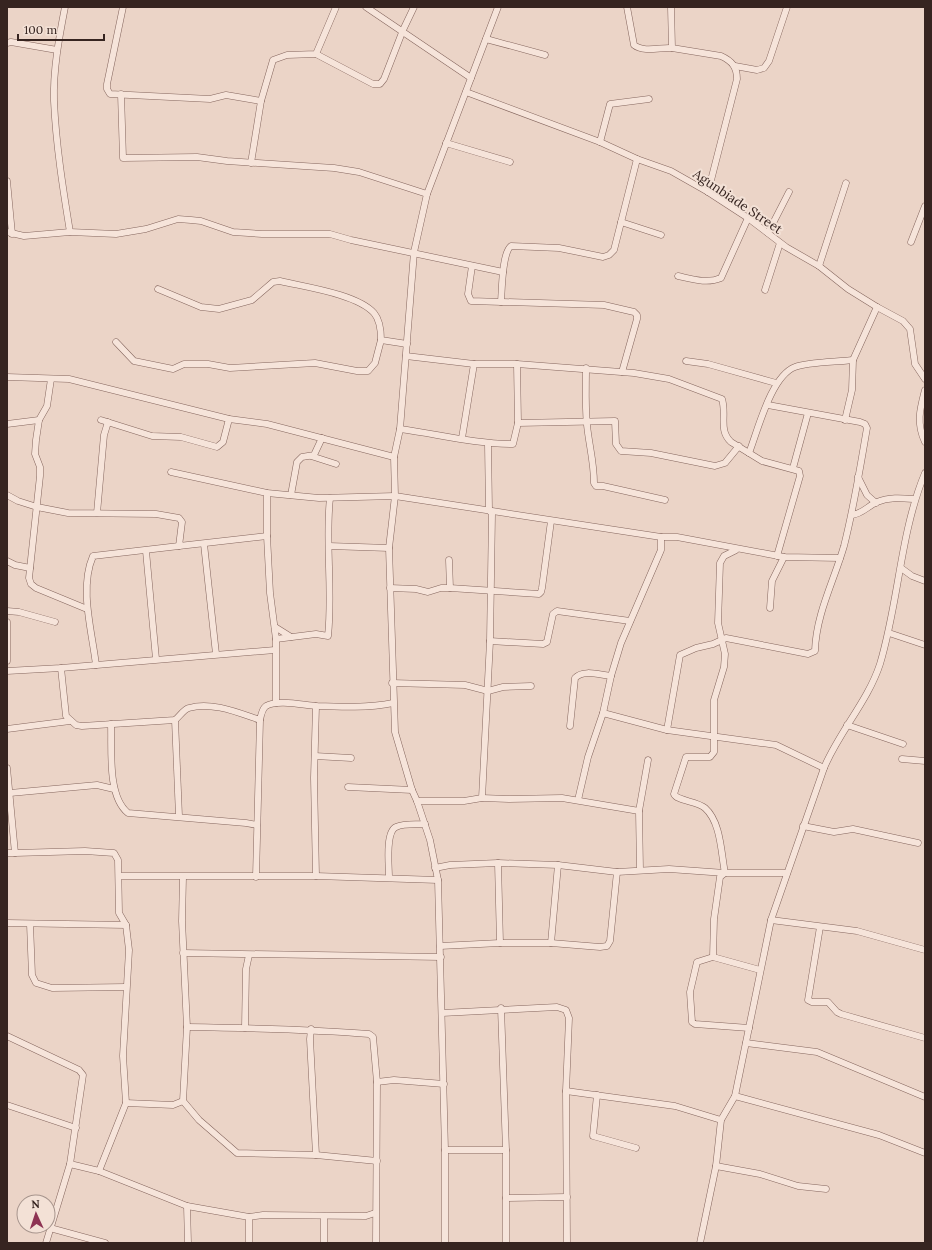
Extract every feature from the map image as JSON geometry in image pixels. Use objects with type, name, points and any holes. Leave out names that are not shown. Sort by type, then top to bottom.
[{"type":"street","points":[[65,7],[57,50],[54,101],[62,180],[70,232]]},
{"type":"street","points":[[124,7],[107,84],[110,94],[210,99],[226,95],[261,101]]},
{"type":"street","points":[[316,54],[336,7]]},
{"type":"street","points":[[366,7],[403,30],[471,78]]},
{"type":"street","points":[[251,163],[261,101],[273,60],[287,55],[316,54],[373,84],[380,84],[384,79],[403,30],[414,7]]},
{"type":"street","points":[[446,1243],[444,1084],[438,880],[430,840],[417,800],[412,790],[394,732],[389,548],[395,496],[394,457],[400,429],[414,252],[427,194],[497,7]]},
{"type":"street","points":[[627,7],[634,46],[639,49],[672,48],[721,56],[728,59],[735,66],[757,70],[764,68],[769,61],[786,7]]},
{"type":"street","points":[[671,7],[672,48]]},
{"type":"street","points":[[486,39],[544,54]]},
{"type":"street","points":[[7,44],[11,42],[57,50]]},
{"type":"street","points":[[708,192],[737,79],[735,66]]},
{"type":"street","name":"Agunbiade Street","points":[[466,92],[600,142],[638,159],[671,171],[708,192],[748,218],[780,242],[819,266],[848,289],[877,308],[903,321],[910,329],[915,364],[925,380]]},
{"type":"street","points":[[122,94],[123,158],[197,157],[251,163],[347,170],[427,194]]},
{"type":"street","points":[[600,142],[610,104],[649,99]]},
{"type":"street","points":[[446,143],[510,162]]},
{"type":"street","points":[[501,302],[508,249],[516,245],[559,248],[603,257],[609,255],[614,250],[638,159]]},
{"type":"street","points":[[7,181],[9,233],[24,236],[70,232],[116,234],[146,229],[178,220],[191,220],[201,221],[233,232],[262,234],[330,234],[351,240],[504,272]]},
{"type":"street","points":[[819,266],[846,183]]},
{"type":"street","points":[[768,233],[789,192]]},
{"type":"street","points":[[911,242],[925,206]]},
{"type":"street","points":[[678,276],[712,281],[721,278],[748,218]]},
{"type":"street","points":[[621,222],[660,235]]},
{"type":"street","points":[[765,290],[780,242]]},
{"type":"street","points":[[472,266],[468,294],[469,300],[471,301],[604,305],[634,312],[637,319],[622,372]]},
{"type":"street","points":[[116,342],[134,360],[173,369],[184,364],[208,364],[230,368],[315,364],[357,371],[368,371],[376,363],[381,340],[380,329],[374,314],[356,300],[280,281],[273,282],[252,300],[219,309],[200,307],[158,289]]},
{"type":"street","points":[[845,420],[852,390],[853,360],[877,308]]},
{"type":"street","points":[[381,340],[407,344]]},
{"type":"street","points":[[406,356],[474,364],[517,364],[586,368],[622,372],[669,379],[722,399],[724,419],[722,428],[726,438],[762,461],[793,468],[799,471],[800,476],[781,557],[772,581],[770,608]]},
{"type":"street","points":[[749,453],[776,383],[795,367],[853,360]]},
{"type":"street","points":[[686,361],[708,364],[776,383]]},
{"type":"street","points":[[462,438],[474,364]]},
{"type":"street","points":[[400,429],[462,438],[488,444],[513,444],[518,423],[517,364]]},
{"type":"street","points":[[586,368],[586,422],[590,451],[594,460],[594,483],[596,486],[603,486],[665,500]]},
{"type":"street","points":[[7,381],[7,377],[69,379],[229,419],[267,424],[394,457]]},
{"type":"street","points":[[51,379],[46,406],[39,420],[35,454],[40,467],[30,568],[30,584],[87,609]]},
{"type":"street","points":[[925,390],[919,410],[919,426],[925,442]]},
{"type":"street","points":[[667,730],[680,655],[696,648],[713,644],[722,638],[765,645],[769,648],[808,654],[815,651],[821,609],[840,558],[852,515],[867,428],[865,424],[860,422],[768,405]]},
{"type":"street","points":[[793,468],[808,413]]},
{"type":"street","points":[[101,420],[152,436],[181,437],[217,447],[224,442],[229,419]]},
{"type":"street","points":[[7,424],[39,420]]},
{"type":"street","points":[[518,423],[616,421],[616,444],[621,451],[651,453],[715,466],[725,463],[739,446]]},
{"type":"street","points":[[97,512],[104,435],[108,422]]},
{"type":"street","points":[[291,495],[298,462],[302,458],[314,455],[322,438]]},
{"type":"street","points":[[482,798],[490,641],[492,514],[489,510],[488,444]]},
{"type":"street","points":[[311,456],[336,464]]},
{"type":"street","points":[[171,472],[267,493],[330,498],[395,496],[661,537],[677,537],[736,550],[781,557],[840,558]]},
{"type":"street","points":[[700,1243],[716,1166],[721,1120],[735,1096],[771,920],[824,768],[834,745],[873,682],[889,633],[914,499],[925,473]]},
{"type":"street","points":[[858,477],[868,495],[876,502]]},
{"type":"street","points":[[267,493],[267,536],[270,592],[276,639],[276,703]]},
{"type":"street","points":[[7,495],[18,501],[37,507],[80,514],[97,512],[156,514],[179,518],[182,522],[179,546]]},
{"type":"street","points":[[852,515],[859,514],[876,502],[897,497],[914,499]]},
{"type":"street","points":[[276,639],[316,634],[328,636],[331,596],[327,521],[330,498]]},
{"type":"street","points":[[390,588],[416,589],[428,592],[441,588],[450,588],[490,592],[538,594],[541,592],[551,521]]},
{"type":"street","points":[[96,665],[87,609],[86,593],[93,556],[98,554],[146,551],[267,536]]},
{"type":"street","points":[[578,800],[588,757],[603,713],[611,676],[630,621],[661,550],[661,537]]},
{"type":"street","points":[[204,544],[216,654]]},
{"type":"street","points":[[329,546],[389,548]]},
{"type":"street","points":[[725,873],[717,833],[711,814],[697,803],[678,798],[674,794],[686,757],[710,757],[713,755],[714,700],[724,668],[725,654],[718,623],[720,564],[724,556],[736,550]]},
{"type":"street","points":[[146,551],[156,659]]},
{"type":"street","points":[[449,560],[450,588]]},
{"type":"street","points":[[7,561],[15,565],[30,568]]},
{"type":"street","points":[[901,568],[912,576],[925,581]]},
{"type":"street","points":[[7,611],[19,612],[55,622]]},
{"type":"street","points":[[490,641],[543,644],[547,642],[553,614],[557,611],[594,618],[630,621]]},
{"type":"street","points":[[7,622],[7,661]]},
{"type":"street","points":[[275,627],[291,636]]},
{"type":"street","points":[[889,633],[925,645]]},
{"type":"street","points":[[7,671],[61,668],[275,650]]},
{"type":"street","points":[[61,668],[64,710],[70,721],[76,725],[82,726],[175,720],[187,708],[204,706],[227,709],[260,720]]},
{"type":"street","points":[[570,726],[575,678],[579,674],[584,673],[611,676]]},
{"type":"street","points":[[392,683],[465,685],[488,691],[503,687],[531,686]]},
{"type":"street","points":[[256,877],[260,720],[262,711],[266,706],[276,703],[316,706],[380,705],[394,703]]},
{"type":"street","points":[[316,706],[314,756],[316,876]]},
{"type":"street","points":[[603,713],[667,730],[776,745],[824,768]]},
{"type":"street","points":[[175,720],[179,816]]},
{"type":"street","points":[[7,729],[70,721]]},
{"type":"street","points":[[111,724],[114,789],[119,804],[128,813],[179,816],[257,825]]},
{"type":"street","points":[[847,725],[903,744]]},
{"type":"street","points":[[314,756],[351,758]]},
{"type":"street","points":[[902,759],[925,762]]},
{"type":"street","points":[[640,870],[639,811],[648,760]]},
{"type":"street","points":[[7,768],[15,853]]},
{"type":"street","points":[[10,793],[97,785],[114,789]]},
{"type":"street","points":[[348,787],[412,790]]},
{"type":"street","points":[[417,800],[464,801],[482,798],[562,798],[639,811]]},
{"type":"street","points":[[389,878],[389,834],[395,827],[402,825],[425,824]]},
{"type":"street","points":[[803,826],[834,832],[853,828],[918,843]]},
{"type":"street","points":[[7,853],[85,851],[114,853],[118,860],[119,913],[126,925],[129,970],[126,987],[123,1056],[126,1103],[99,1171]]},
{"type":"street","points":[[435,868],[450,864],[498,863],[558,865],[617,872],[669,869],[725,873],[787,873]]},
{"type":"street","points":[[498,863],[500,943]]},
{"type":"street","points":[[551,943],[558,865]]},
{"type":"street","points":[[440,946],[500,943],[551,943],[600,947],[607,946],[610,941],[617,872]]},
{"type":"street","points":[[713,957],[715,912],[720,877],[725,873]]},
{"type":"street","points":[[119,876],[316,876],[438,880]]},
{"type":"street","points":[[183,877],[187,1027],[184,1101],[199,1120],[237,1153],[316,1155],[377,1160]]},
{"type":"street","points":[[771,920],[857,932],[925,950]]},
{"type":"street","points":[[7,923],[80,926],[92,923],[126,925]]},
{"type":"street","points":[[30,924],[32,975],[36,983],[52,988],[63,986],[126,987]]},
{"type":"street","points":[[820,927],[808,1000],[812,1002],[828,1002],[837,1012],[841,1014],[925,1038]]},
{"type":"street","points":[[184,953],[249,956],[441,957]]},
{"type":"street","points":[[245,1028],[246,969],[249,956]]},
{"type":"street","points":[[749,1028],[695,1024],[692,1022],[690,992],[697,962],[713,957],[760,970]]},
{"type":"street","points":[[442,1012],[501,1008],[558,1007],[566,1010],[570,1018],[566,1091],[567,1243]]},
{"type":"street","points":[[501,1008],[506,1150],[506,1243]]},
{"type":"street","points":[[187,1027],[245,1028],[261,1030],[311,1029],[369,1034],[373,1037],[377,1082],[376,1243]]},
{"type":"street","points":[[311,1029],[310,1039],[316,1155]]},
{"type":"street","points":[[7,1036],[82,1072],[76,1128],[70,1164],[56,1209]]},
{"type":"street","points":[[746,1043],[817,1052],[925,1097]]},
{"type":"street","points":[[377,1082],[394,1080],[444,1084]]},
{"type":"street","points":[[566,1091],[682,1108],[721,1120]]},
{"type":"street","points":[[597,1095],[593,1136],[636,1148]]},
{"type":"street","points":[[735,1096],[879,1135],[925,1153]]},
{"type":"street","points":[[126,1103],[173,1105],[184,1101]]},
{"type":"street","points":[[7,1105],[76,1128]]},
{"type":"street","points":[[445,1150],[506,1150]]},
{"type":"street","points":[[70,1164],[99,1171],[187,1206],[249,1217],[263,1215],[375,1217]]},
{"type":"street","points":[[716,1166],[760,1174],[798,1186],[826,1189]]},
{"type":"street","points":[[506,1198],[567,1197]]},
{"type":"street","points":[[187,1206],[188,1243]]},
{"type":"street","points":[[324,1216],[324,1243]]},
{"type":"street","points":[[249,1217],[249,1243]]},
{"type":"street","points":[[56,1230],[105,1243]]}]
